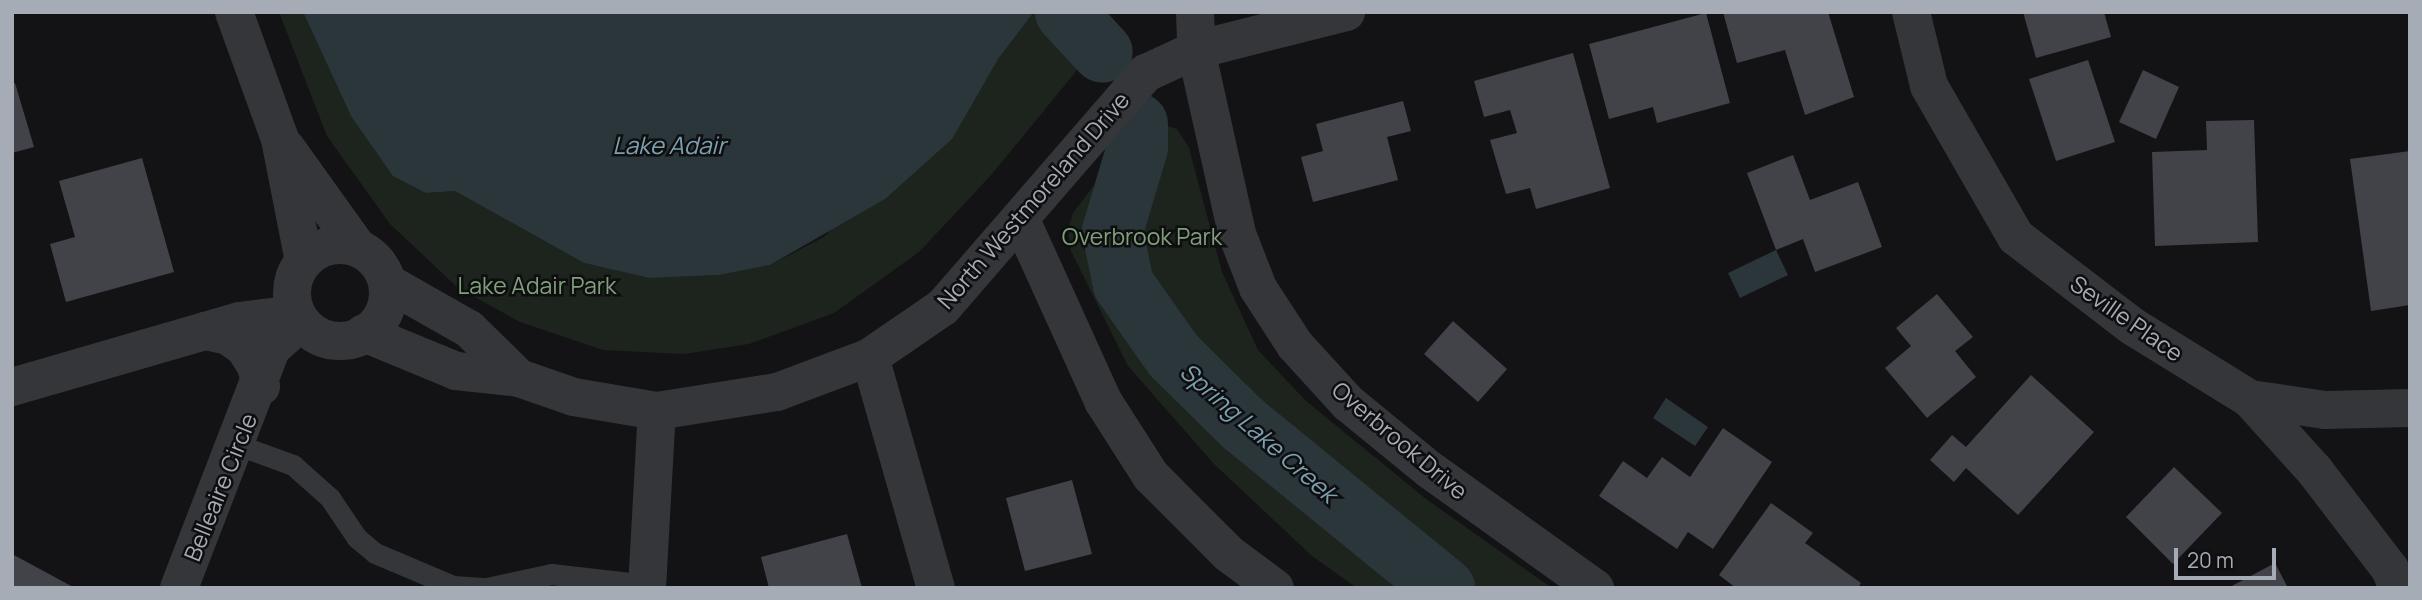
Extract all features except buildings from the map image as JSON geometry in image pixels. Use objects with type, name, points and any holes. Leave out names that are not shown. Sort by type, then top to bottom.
[{"type":"street","points":[[234,12],[280,139],[303,304],[336,340],[364,333],[379,320],[387,302],[388,283],[372,257],[358,248],[280,139]]},
{"type":"street","name":"Overbrook Drive","points":[[1195,12],[1196,50],[1237,234],[1258,288],[1295,345],[1348,403],[1430,470],[1595,588]]},
{"type":"street","name":"North Westmoreland Drive","points":[[364,333],[456,371],[519,379],[574,397],[657,411],[777,392],[870,357],[943,307],[1146,73],[1196,50],[1346,12]]},
{"type":"street","name":"Seville Place","points":[[1911,12],[1929,86],[2016,237],[2132,326],[2250,399],[2315,471],[2390,569],[2398,588]]},
{"type":"street","points":[[1021,220],[1102,401],[1151,477],[1229,554],[1276,588]]},
{"type":"street","points":[[303,304],[320,250],[339,245],[358,248]]},
{"type":"street","name":"North Westmoreland Drive","points":[[388,283],[469,330],[519,379]]},
{"type":"street","points":[[12,387],[303,304]]},
{"type":"street","name":"Belleaire Circle","points":[[180,588],[235,444],[261,386],[288,369],[303,304]]},
{"type":"street","points":[[222,326],[244,347],[256,366],[261,386]]},
{"type":"street","points":[[870,357],[936,588]]},
{"type":"street","points":[[2250,399],[2325,411],[2410,408]]},
{"type":"street","points":[[647,587],[657,411]]},
{"type":"lane","points":[[235,444],[293,465],[330,498],[357,538],[375,553],[453,586],[485,588],[551,574],[647,587]]},
{"type":"green space","name":"Lake Adair Park","points":[[279,12],[303,12],[351,116],[426,193],[455,191],[584,263],[649,278],[719,275],[770,265],[824,237],[998,59],[1034,12],[1110,12],[1087,58],[992,174],[919,252],[834,313],[749,344],[684,354],[603,350],[520,322],[457,287],[390,224],[327,136]]},
{"type":"green space","name":"Overbrook Park","points":[[1156,123],[1177,129],[1189,148],[1222,272],[1258,350],[1306,401],[1426,499],[1552,588],[1357,588],[1312,556],[1214,464],[1128,366],[1071,251],[1068,229],[1073,213],[1133,134]]},
{"type":"water","name":"Lake Adair","points":[[303,12],[1034,12],[998,59],[952,139],[885,199],[770,265],[719,275],[649,278],[584,263],[455,191],[426,193],[393,176],[351,116]]},
{"type":"water","points":[[1776,250],[1788,275],[1740,298],[1728,273]]},
{"type":"water","points":[[1666,398],[1708,427],[1695,446],[1653,418]]},
{"type":"waterway","name":"Spring Lake Creek","points":[[1065,12],[1102,52]]},
{"type":"waterway","name":"Spring Lake Creek","points":[[1137,123],[1137,147],[1112,231],[1123,284],[1173,355],[1242,423],[1444,588]]}]
